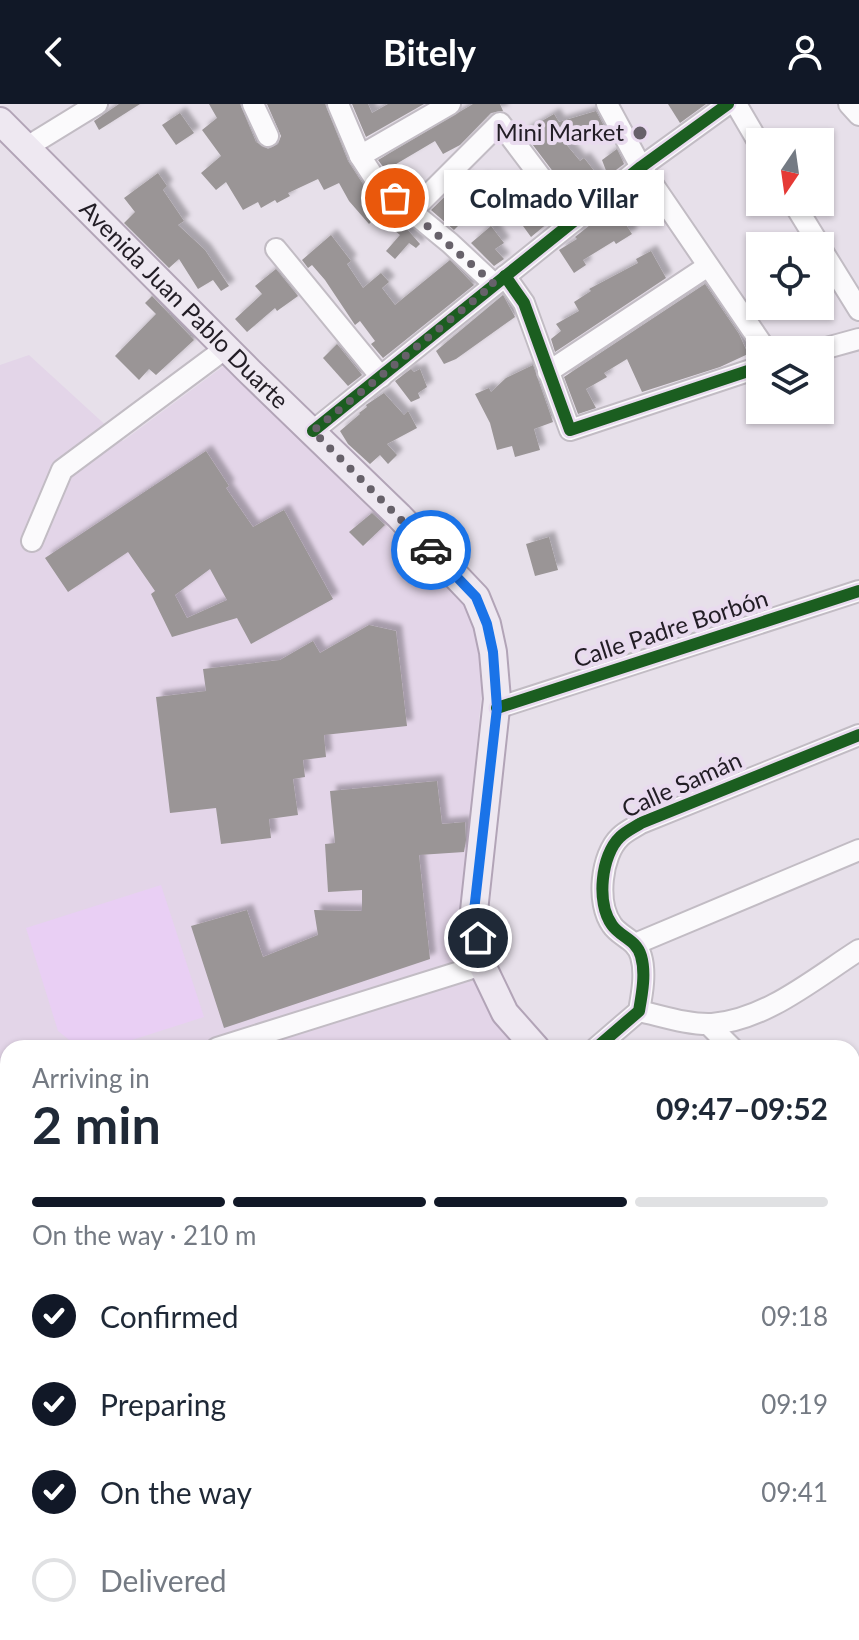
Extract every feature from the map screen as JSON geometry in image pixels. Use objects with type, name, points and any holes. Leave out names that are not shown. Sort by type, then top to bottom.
[{"type":"main road","name":"Avenida Juan Pablo Duarte","points":[[0,121],[476,597],[487,624],[493,652],[497,708],[474,911],[482,965],[505,1013],[529,1040]]},
{"type":"street","points":[[27,147],[97,104]]},
{"type":"street","points":[[253,104],[268,136]]},
{"type":"street","points":[[338,104],[360,156],[379,185],[500,280],[524,303],[570,430],[746,372]]},
{"type":"street","points":[[360,156],[450,104]]},
{"type":"street","points":[[607,104],[641,167],[756,336]]},
{"type":"street","points":[[313,431],[641,167],[728,104]]},
{"type":"street","points":[[736,104],[750,128]]},
{"type":"street","points":[[849,104],[859,115]]},
{"type":"street","points":[[411,212],[500,123],[574,221]]},
{"type":"street","points":[[276,249],[381,377]]},
{"type":"street","points":[[548,372],[708,266]]},
{"type":"street","points":[[834,269],[859,310]]},
{"type":"street","points":[[834,346],[859,339]]},
{"type":"street","points":[[32,541],[62,470],[226,348]]},
{"type":"street","name":"Calle Padre Borbón","points":[[497,708],[859,591]]},
{"type":"street","name":"Calle Samán","points":[[635,944],[612,926],[605,907],[603,886],[606,866],[621,836],[641,823],[859,735]]},
{"type":"street","points":[[605,1040],[639,1011],[643,985],[641,957],[635,944],[859,850]]},
{"type":"street","points":[[639,1011],[708,1024],[729,1022],[766,1008],[859,950]]},
{"type":"street","points":[[243,1040],[482,965]]},
{"type":"street","points":[[708,1024],[724,1040]]},
{"type":"shaded area","points":[[29,355],[123,441],[225,365],[466,605],[484,668],[465,870],[463,931],[489,1009],[518,1040],[0,1040],[0,365]]},
{"type":"shaded area","points":[[161,885],[204,1017],[132,1040],[69,1040],[58,1031],[26,928]]},
{"type":"building","points":[[119,104],[140,104],[99,130],[94,121]]},
{"type":"building","points":[[209,104],[240,104],[256,142],[268,149],[278,144],[281,136],[267,104],[325,104],[348,161],[368,192],[393,213],[420,244],[416,248],[409,243],[395,259],[386,251],[400,235],[377,216],[369,224],[349,201],[339,183],[324,190],[318,179],[288,193],[290,196],[277,203],[275,200],[261,208],[258,202],[243,210],[226,182],[216,190],[201,173],[221,156],[202,130],[217,118]]},
{"type":"building","points":[[352,104],[368,104],[372,113],[388,104],[424,104],[366,137]]},
{"type":"building","points":[[473,104],[500,104],[503,111],[491,113],[460,145],[443,154],[435,141],[386,170],[378,160]]},
{"type":"building","points":[[668,104],[706,104],[680,123]]},
{"type":"building","points":[[596,111],[608,134],[595,138],[592,128],[560,137],[580,161],[584,158],[602,181],[576,202],[523,132],[554,114],[559,122]]},
{"type":"building","points":[[180,113],[194,133],[176,145],[162,125]]},
{"type":"building","points":[[617,149],[624,164],[608,176],[602,160]]},
{"type":"building","points":[[158,173],[167,186],[163,190],[184,221],[178,225],[205,250],[229,286],[221,291],[213,280],[198,289],[179,259],[169,268],[124,223],[135,212],[124,198]]},
{"type":"building","points":[[465,177],[474,186],[482,178],[494,190],[454,230],[431,210]]},
{"type":"building","points":[[527,180],[555,217],[531,237],[523,226],[532,219],[512,190]]},
{"type":"building","points":[[614,206],[632,234],[583,260],[586,265],[574,273],[559,250],[577,239],[575,237]]},
{"type":"building","points":[[491,226],[504,243],[495,249],[504,259],[494,266],[471,243]]},
{"type":"building","points":[[331,235],[351,261],[347,264],[363,288],[381,273],[389,282],[382,288],[395,305],[450,260],[474,285],[383,358],[371,344],[375,341],[360,321],[355,325],[325,280],[312,265],[308,268],[302,260]]},
{"type":"building","points":[[651,251],[666,278],[555,352],[551,339],[561,331],[556,324],[579,311],[574,302],[591,291],[589,289],[638,263],[636,259]]},
{"type":"building","points":[[276,269],[298,296],[277,311],[275,308],[247,332],[235,319],[262,294],[255,286]]},
{"type":"building","points":[[705,284],[746,350],[746,355],[720,367],[642,392],[627,359],[604,373],[607,377],[586,389],[596,408],[578,414],[564,377]]},
{"type":"building","points":[[503,295],[515,317],[456,359],[444,364],[436,351]]},
{"type":"building","points":[[152,296],[194,340],[156,375],[149,369],[139,380],[115,356],[156,314],[145,303]]},
{"type":"building","points":[[337,344],[362,375],[348,386],[323,358]]},
{"type":"building","points":[[533,365],[553,422],[534,429],[540,450],[515,457],[512,446],[497,450],[490,423],[475,394],[489,388],[491,392],[506,378]]},
{"type":"building","points":[[411,369],[414,372],[420,369],[427,387],[418,393],[420,398],[411,402],[395,381]]},
{"type":"building","points":[[384,393],[404,415],[408,411],[417,428],[387,444],[397,455],[388,464],[380,455],[370,464],[348,444],[340,431],[366,405]]},
{"type":"building","points":[[206,451],[229,486],[226,488],[253,527],[284,510],[333,599],[251,644],[237,618],[172,637],[151,594],[155,591],[128,552],[68,592],[45,558]],"holes":[[[210,569],[227,600],[187,618],[175,595]]]},
{"type":"building","points":[[372,513],[385,525],[363,546],[349,532]]},
{"type":"building","points":[[549,537],[558,570],[535,576],[526,544]]},
{"type":"building","points":[[369,625],[396,631],[407,726],[324,735],[326,757],[303,760],[305,777],[293,779],[298,815],[269,819],[271,838],[221,844],[216,808],[170,813],[156,697],[206,691],[203,669],[280,660],[313,641],[320,653]]},
{"type":"building","points":[[437,781],[442,824],[465,822],[466,840],[464,852],[419,855],[430,959],[224,1028],[191,926],[247,910],[263,957],[318,935],[314,910],[362,911],[362,890],[328,892],[325,844],[335,843],[330,791]]},
{"type":"cycle path","points":[[313,431],[641,167],[728,104]]},
{"type":"cycle path","points":[[505,276],[524,303],[570,430],[746,372]]},
{"type":"cycle path","points":[[497,708],[859,591]]},
{"type":"cycle path","points":[[605,1040],[639,1011],[642,991],[643,969],[639,950],[612,925],[602,892],[608,855],[620,837],[641,823],[859,735]]},
{"type":"way so far","points":[[395,198],[494,284],[313,431],[431,550]]},
{"type":"place","name":"Mini Market","points":[[640,133]]},
{"type":"place","name":"Colmado Villar","points":[[395,198]]},
{"type":"route","points":[[431,550],[476,597],[483,610],[493,652],[497,708],[474,911],[478,938]]}]
